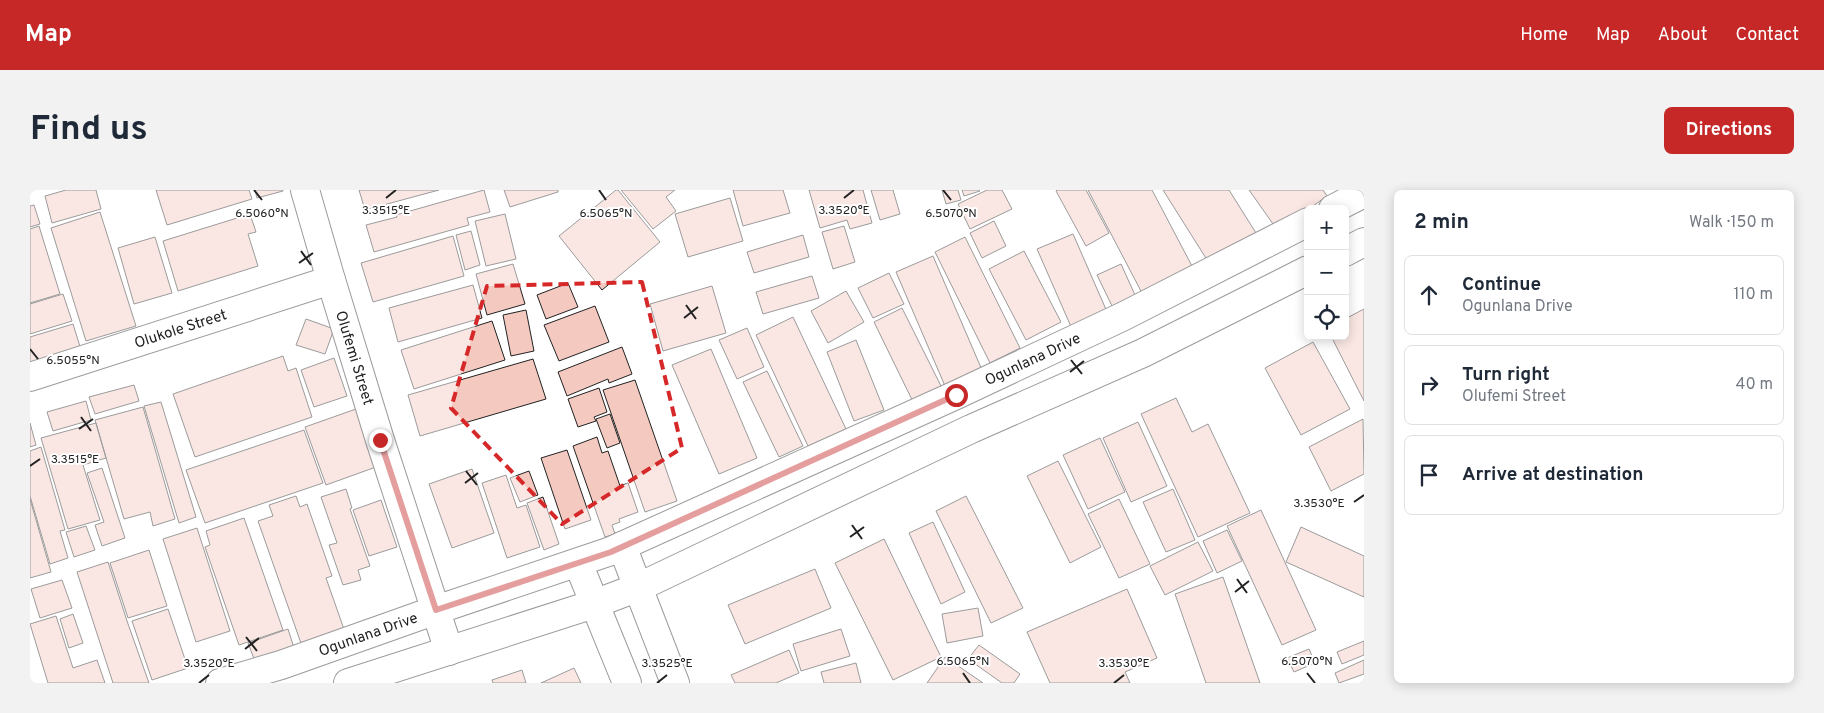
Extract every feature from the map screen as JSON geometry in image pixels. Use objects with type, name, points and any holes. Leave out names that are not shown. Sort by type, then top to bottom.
[{"type":"main road","name":"Olufemi Street","points":[[305,190],[380,440],[449,651]]},
{"type":"main road","points":[[1341,205],[1364,193]]},
{"type":"main road","name":"Ogunlana Drive","points":[[220,683],[281,665],[436,610],[578,563],[622,546],[956,395],[1115,320],[1304,224]]},
{"type":"main road","points":[[1349,250],[1364,242]]},
{"type":"main road","points":[[348,683],[594,604],[639,587],[972,429],[1143,353],[1304,272]]},
{"type":"main road","name":"Olukole Street","points":[[30,377],[331,280]]},
{"type":"main road","points":[[622,546],[675,683]]},
{"type":"main road","points":[[578,563],[627,683]]},
{"type":"highlighted area","points":[[642,282],[682,448],[562,524],[451,408],[487,286]]},
{"type":"building","points":[[66,190],[96,190],[101,209],[52,223],[45,196]]},
{"type":"building","points":[[156,190],[249,190],[252,199],[167,225]]},
{"type":"building","points":[[255,190],[283,190],[283,191],[257,198]]},
{"type":"building","points":[[359,190],[439,190],[365,210]]},
{"type":"building","points":[[484,190],[490,212],[467,218],[469,225],[374,252],[366,225]]},
{"type":"building","points":[[504,190],[558,190],[558,192],[510,207]]},
{"type":"building","points":[[618,190],[660,242],[602,290],[559,236]]},
{"type":"building","points":[[621,190],[675,190],[666,197],[676,211],[653,229]]},
{"type":"building","points":[[733,190],[783,190],[790,213],[743,226]]},
{"type":"building","points":[[809,190],[863,190],[872,223],[850,229],[847,220],[820,228]]},
{"type":"building","points":[[871,190],[893,190],[900,214],[880,220]]},
{"type":"building","points":[[942,190],[958,190],[961,200],[946,204]]},
{"type":"building","points":[[962,190],[979,190],[980,191],[964,196]]},
{"type":"building","points":[[987,190],[1002,190],[1012,209],[970,229],[958,204]]},
{"type":"building","points":[[1057,190],[1086,190],[1109,233],[1086,246]]},
{"type":"building","points":[[1088,190],[1152,190],[1192,266],[1142,293]]},
{"type":"building","points":[[1163,190],[1229,190],[1256,233],[1209,263]]},
{"type":"building","points":[[1249,190],[1323,190],[1327,196],[1314,205],[1304,205],[1304,212],[1278,231]]},
{"type":"building","points":[[730,198],[743,241],[688,257],[675,214]]},
{"type":"building","points":[[34,205],[40,224],[30,227],[30,206]]},
{"type":"building","points":[[100,212],[136,326],[86,341],[51,228]]},
{"type":"building","points":[[250,214],[256,232],[248,234],[258,266],[178,291],[163,241]]},
{"type":"building","points":[[505,214],[516,259],[486,266],[475,221]]},
{"type":"building","points":[[994,221],[1006,246],[982,258],[970,233]]},
{"type":"building","points":[[39,226],[60,294],[30,303],[30,229]]},
{"type":"building","points":[[844,226],[855,262],[833,269],[822,232]]},
{"type":"building","points":[[471,231],[480,265],[465,270],[456,235]]},
{"type":"building","points":[[1073,234],[1108,314],[1072,329],[1037,249]]},
{"type":"building","points":[[803,235],[809,257],[754,273],[747,252]]},
{"type":"building","points":[[453,236],[464,276],[373,302],[361,263]]},
{"type":"building","points":[[155,237],[172,293],[134,304],[118,248]]},
{"type":"building","points":[[965,237],[1020,348],[990,363],[935,252]]},
{"type":"building","points":[[1024,251],[1061,322],[1026,340],[989,269]]},
{"type":"building","points":[[933,256],[982,370],[945,386],[896,272]]},
{"type":"building","points":[[513,264],[525,304],[487,315],[476,274]]},
{"type":"building","points":[[1121,264],[1135,295],[1112,306],[1097,275]]},
{"type":"building","points":[[889,273],[904,304],[873,318],[858,288]]},
{"type":"building","points":[[812,276],[819,298],[763,314],[756,292]]},
{"type":"building","points":[[568,283],[578,307],[546,319],[537,295]]},
{"type":"building","points":[[473,285],[482,318],[398,342],[389,308]]},
{"type":"building","points":[[712,286],[726,333],[663,351],[650,304]]},
{"type":"building","points":[[846,291],[864,322],[828,343],[811,311]]},
{"type":"building","points":[[63,294],[72,321],[30,334],[30,304]]},
{"type":"building","points":[[595,306],[609,342],[559,361],[544,325]]},
{"type":"building","points":[[902,308],[946,396],[917,410],[874,322]]},
{"type":"building","points":[[1364,309],[1364,401],[1333,340],[1349,340],[1349,317]]},
{"type":"building","points":[[526,310],[534,351],[511,356],[503,315]]},
{"type":"building","points":[[793,317],[846,429],[808,446],[756,335]]},
{"type":"building","points":[[306,319],[334,329],[325,354],[296,345]]},
{"type":"building","points":[[492,321],[505,360],[414,389],[401,350]]},
{"type":"building","points":[[73,324],[82,353],[30,369],[30,337]]},
{"type":"building","points":[[747,328],[764,367],[737,379],[719,340]]},
{"type":"building","points":[[856,340],[884,410],[854,421],[827,352]]},
{"type":"building","points":[[1313,342],[1350,409],[1301,435],[1265,368]]},
{"type":"building","points":[[622,347],[632,374],[609,383],[608,379],[567,396],[558,372]]},
{"type":"building","points":[[711,349],[757,458],[719,474],[672,365]]},
{"type":"building","points":[[283,356],[288,371],[296,368],[312,417],[195,457],[173,394]]},
{"type":"building","points":[[334,358],[347,396],[314,407],[301,370]]},
{"type":"building","points":[[533,359],[546,399],[420,436],[408,395]]},
{"type":"building","points":[[767,371],[803,446],[779,457],[743,382]]},
{"type":"building","points":[[635,380],[677,501],[645,512],[603,390]]},
{"type":"building","points":[[134,385],[139,401],[95,414],[89,397]]},
{"type":"building","points":[[599,388],[607,412],[594,417],[596,421],[578,427],[568,399]]},
{"type":"building","points":[[1176,398],[1192,432],[1208,424],[1250,513],[1198,537],[1141,414]]},
{"type":"building","points":[[86,401],[91,420],[53,431],[47,412]]},
{"type":"building","points":[[161,402],[196,517],[179,523],[144,406]]},
{"type":"building","points":[[143,407],[175,519],[153,526],[150,512],[124,519],[95,420]]},
{"type":"building","points":[[356,409],[376,467],[326,485],[305,427]]},
{"type":"building","points":[[610,414],[620,443],[607,448],[596,419]]},
{"type":"building","points":[[1363,419],[1364,474],[1331,491],[1309,447]]},
{"type":"building","points":[[1138,422],[1167,486],[1131,502],[1103,438]]},
{"type":"building","points":[[30,423],[36,445],[30,447]]},
{"type":"building","points":[[96,423],[106,458],[83,465],[100,520],[68,529],[41,438]]},
{"type":"building","points":[[304,430],[323,483],[205,523],[186,470]]},
{"type":"building","points":[[597,437],[602,453],[608,451],[620,486],[628,483],[638,512],[619,519],[620,522],[612,525],[615,534],[605,537],[573,446]]},
{"type":"building","points":[[1100,438],[1125,492],[1088,509],[1063,455]]},
{"type":"building","points":[[41,447],[65,530],[60,531],[68,558],[50,564],[30,496],[30,451]]},
{"type":"building","points":[[567,450],[591,520],[565,529],[541,458]]},
{"type":"building","points":[[1058,461],[1101,547],[1070,563],[1027,476]]},
{"type":"building","points":[[102,468],[125,538],[102,546],[95,525],[104,522],[87,473]]},
{"type":"building","points":[[472,469],[494,533],[452,548],[429,484]]},
{"type":"building","points":[[529,471],[538,495],[520,502],[510,478]]},
{"type":"building","points":[[506,475],[517,508],[526,505],[540,547],[507,558],[482,483]]},
{"type":"building","points":[[346,489],[352,508],[350,509],[370,566],[358,570],[361,580],[343,585],[329,545],[337,543],[321,497]]},
{"type":"building","points":[[1173,489],[1195,540],[1166,552],[1143,502]]},
{"type":"building","points":[[296,496],[300,507],[307,504],[332,576],[326,578],[346,635],[303,649],[258,521],[273,516],[269,505]]},
{"type":"building","points":[[966,496],[1023,608],[991,623],[936,511]]},
{"type":"building","points":[[543,497],[559,544],[544,550],[527,503]]},
{"type":"building","points":[[30,499],[51,572],[30,578]]},
{"type":"building","points":[[1119,499],[1150,564],[1119,578],[1088,514]]},
{"type":"building","points":[[381,500],[397,547],[369,556],[353,510]]},
{"type":"building","points":[[1261,510],[1316,630],[1282,645],[1227,526]]},
{"type":"building","points":[[244,518],[283,630],[239,645],[205,547],[210,545],[206,531]]},
{"type":"building","points":[[933,522],[965,592],[941,604],[909,533]]},
{"type":"building","points":[[86,526],[95,550],[74,557],[66,532]]},
{"type":"building","points":[[1301,527],[1364,556],[1364,597],[1286,562]]},
{"type":"building","points":[[197,528],[230,631],[196,642],[163,539]]},
{"type":"building","points":[[1227,530],[1242,561],[1217,573],[1203,541]]},
{"type":"building","points":[[884,539],[941,657],[893,680],[835,563]]},
{"type":"building","points":[[1198,542],[1213,571],[1165,595],[1150,566]]},
{"type":"building","points":[[149,550],[167,606],[128,618],[110,563]]},
{"type":"building","points":[[108,562],[149,683],[113,683],[77,572]]},
{"type":"building","points":[[815,569],[831,608],[745,644],[728,605]]},
{"type":"building","points":[[1223,577],[1260,683],[1206,683],[1175,594]]},
{"type":"building","points":[[62,580],[72,608],[40,618],[31,589]]},
{"type":"building","points":[[1127,589],[1157,658],[1125,672],[1130,683],[1050,683],[1027,632]]},
{"type":"building","points":[[978,608],[983,636],[947,643],[942,614]]},
{"type":"building","points":[[168,609],[188,668],[152,680],[132,621]]},
{"type":"building","points":[[73,614],[83,643],[69,648],[60,619]]},
{"type":"building","points":[[56,616],[73,668],[97,660],[105,683],[48,683],[30,624]]},
{"type":"building","points":[[288,629],[296,654],[257,667],[248,643]]},
{"type":"building","points":[[841,629],[850,656],[801,671],[793,644]]},
{"type":"building","points":[[1364,641],[1364,655],[1342,664],[1337,652]]},
{"type":"building","points":[[979,645],[1020,674],[1014,683],[1002,683],[968,659]]},
{"type":"building","points":[[1309,649],[1315,663],[1294,672],[1287,658]]},
{"type":"building","points":[[789,650],[799,673],[776,683],[735,683],[731,675]]},
{"type":"building","points":[[945,657],[983,683],[927,683]]},
{"type":"building","points":[[1364,660],[1364,674],[1339,683],[1335,673]]},
{"type":"building","points":[[856,663],[861,683],[824,683],[821,672]]},
{"type":"building","points":[[574,668],[581,683],[541,683]]},
{"type":"building","points":[[522,670],[526,683],[493,683],[492,680]]},
{"type":"route","points":[[380,440],[436,610],[611,552],[956,395]]}]
